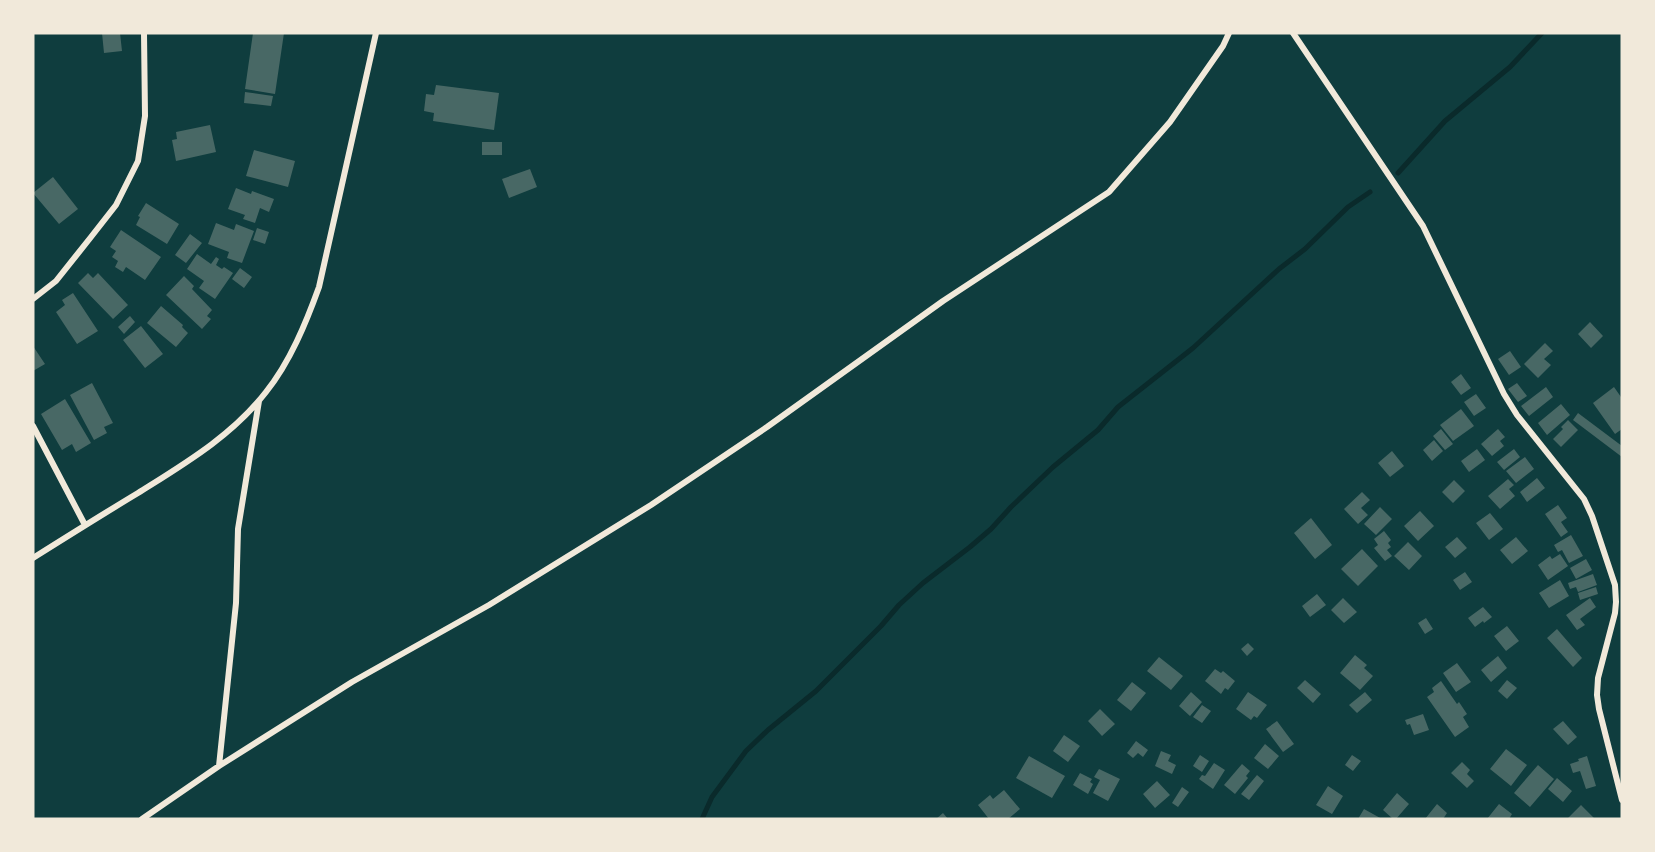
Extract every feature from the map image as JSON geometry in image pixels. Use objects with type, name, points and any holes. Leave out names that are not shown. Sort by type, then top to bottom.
[{"type":"street","points":[[33,299],[56,282],[116,205],[138,161],[146,116],[144,33]]},
{"type":"street","points":[[33,558],[192,459],[243,420],[268,391],[307,320],[319,287],[376,33]]},
{"type":"street","points":[[142,819],[219,766],[352,682],[489,605],[651,505],[767,428],[943,301],[1109,192],[1170,122],[1223,46],[1229,33]]},
{"type":"street","points":[[1293,33],[1423,226],[1504,394],[1517,415],[1584,499],[1592,516],[1615,585],[1615,613],[1598,678],[1597,695],[1622,800]]},
{"type":"street","points":[[219,766],[236,603],[238,529],[259,401]]},
{"type":"street","points":[[33,426],[85,525]]},
{"type":"building","points":[[102,33],[120,33],[122,51],[104,53]]},
{"type":"building","points":[[253,33],[284,33],[275,94],[245,89]]},
{"type":"building","points":[[436,85],[499,93],[494,130],[433,121],[434,113],[424,111],[426,94],[434,95]]},
{"type":"building","points":[[245,92],[273,96],[271,106],[244,103]]},
{"type":"building","points":[[210,125],[216,152],[176,161],[172,140],[177,139],[176,132]]},
{"type":"building","points":[[482,142],[502,142],[502,155],[482,155]]},
{"type":"building","points":[[254,150],[295,161],[288,187],[246,176]]},
{"type":"building","points":[[530,169],[537,187],[509,198],[502,179]]},
{"type":"building","points":[[53,177],[78,209],[59,224],[33,193]]},
{"type":"building","points":[[236,188],[274,199],[269,212],[260,208],[255,223],[243,219],[245,215],[228,209]]},
{"type":"building","points":[[146,203],[179,224],[167,244],[136,225],[140,217],[138,216]]},
{"type":"building","points":[[216,223],[234,230],[236,224],[254,231],[242,263],[227,258],[229,252],[208,244]]},
{"type":"building","points":[[257,228],[269,232],[265,244],[253,240]]},
{"type":"building","points":[[121,230],[161,257],[145,280],[126,267],[123,272],[115,267],[118,261],[112,257],[116,251],[110,247]]},
{"type":"building","points":[[190,234],[202,243],[186,263],[175,255]]},
{"type":"building","points":[[197,254],[211,264],[216,257],[219,259],[216,265],[233,273],[215,299],[199,288],[204,281],[187,269]]},
{"type":"building","points":[[240,268],[252,277],[244,288],[232,279]]},
{"type":"building","points":[[88,273],[93,278],[98,273],[128,305],[113,319],[78,283]]},
{"type":"building","points":[[184,276],[194,286],[192,289],[212,310],[207,316],[211,319],[202,329],[166,295]]},
{"type":"building","points":[[73,293],[98,331],[77,344],[56,312],[65,305],[62,300]]},
{"type":"building","points":[[161,306],[183,325],[182,327],[188,333],[176,347],[147,323]]},
{"type":"building","points":[[130,316],[135,322],[124,334],[118,327]]},
{"type":"building","points":[[1590,322],[1603,336],[1591,348],[1578,334]]},
{"type":"building","points":[[141,326],[163,354],[145,368],[123,340]]},
{"type":"building","points":[[1545,343],[1553,351],[1544,359],[1551,365],[1538,378],[1524,364]]},
{"type":"building","points":[[33,346],[45,364],[33,371]]},
{"type":"building","points":[[1510,351],[1521,367],[1509,375],[1498,359]]},
{"type":"building","points":[[1461,374],[1471,388],[1461,395],[1451,382]]},
{"type":"building","points":[[92,383],[113,423],[104,427],[107,433],[94,440],[70,395]]},
{"type":"building","points":[[1517,383],[1527,396],[1518,402],[1508,389]]},
{"type":"building","points":[[1546,387],[1553,397],[1529,416],[1521,406]]},
{"type":"building","points":[[1614,387],[1622,396],[1622,429],[1615,434],[1593,403]]},
{"type":"building","points":[[1476,394],[1486,408],[1474,416],[1464,402]]},
{"type":"building","points":[[65,399],[91,443],[76,452],[72,444],[62,450],[41,414]]},
{"type":"building","points":[[1561,404],[1570,415],[1547,435],[1538,423]]},
{"type":"building","points":[[1461,409],[1474,426],[1453,441],[1440,425]]},
{"type":"building","points":[[1578,413],[1622,446],[1622,457],[1573,420]]},
{"type":"building","points":[[1568,420],[1578,430],[1561,447],[1553,439]]},
{"type":"building","points":[[1441,429],[1453,444],[1445,450],[1433,436]]},
{"type":"building","points":[[1498,429],[1505,437],[1500,441],[1504,446],[1492,456],[1481,444]]},
{"type":"building","points":[[1434,440],[1443,451],[1432,461],[1423,450]]},
{"type":"building","points":[[1477,449],[1485,460],[1469,472],[1461,461]]},
{"type":"building","points":[[1514,449],[1520,457],[1504,470],[1497,462]]},
{"type":"building","points":[[1392,451],[1404,466],[1390,477],[1378,463]]},
{"type":"building","points":[[1525,457],[1534,469],[1516,483],[1506,471]]},
{"type":"building","points":[[1537,478],[1545,488],[1527,502],[1520,492]]},
{"type":"building","points":[[1508,479],[1514,485],[1509,489],[1515,496],[1500,509],[1488,496]]},
{"type":"building","points":[[1454,480],[1465,491],[1453,503],[1442,492]]},
{"type":"building","points":[[1362,492],[1370,500],[1361,508],[1368,515],[1358,524],[1344,509]]},
{"type":"building","points":[[1558,505],[1567,518],[1561,522],[1568,532],[1561,537],[1545,514]]},
{"type":"building","points":[[1380,507],[1392,519],[1376,535],[1364,524]]},
{"type":"building","points":[[1420,511],[1434,526],[1418,541],[1404,526]]},
{"type":"building","points":[[1490,513],[1503,529],[1489,540],[1476,523]]},
{"type":"building","points":[[1311,518],[1332,545],[1315,559],[1294,533]]},
{"type":"building","points":[[1384,531],[1391,540],[1388,543],[1391,547],[1387,550],[1392,556],[1385,561],[1374,548],[1378,545],[1374,539]]},
{"type":"building","points":[[1571,535],[1583,556],[1569,563],[1562,550],[1558,552],[1554,545]]},
{"type":"building","points":[[1457,537],[1467,548],[1455,558],[1445,547]]},
{"type":"building","points":[[1516,537],[1528,551],[1512,564],[1500,550]]},
{"type":"building","points":[[1408,542],[1422,556],[1409,570],[1394,556]]},
{"type":"building","points":[[1362,549],[1378,566],[1358,586],[1341,569]]},
{"type":"building","points":[[1560,554],[1568,566],[1548,580],[1538,565],[1550,556],[1552,559]]},
{"type":"building","points":[[1586,559],[1592,570],[1576,579],[1570,568]]},
{"type":"building","points":[[1465,572],[1472,582],[1460,590],[1453,580]]},
{"type":"building","points":[[1593,574],[1597,585],[1578,592],[1576,587],[1570,589],[1568,583]]},
{"type":"building","points":[[1560,580],[1569,596],[1549,608],[1539,593]]},
{"type":"building","points":[[1596,587],[1598,594],[1580,600],[1578,593]]},
{"type":"building","points":[[1317,594],[1326,605],[1310,617],[1302,606]]},
{"type":"building","points":[[1343,598],[1357,612],[1344,623],[1331,610]]},
{"type":"building","points":[[1590,598],[1596,607],[1580,619],[1585,625],[1577,630],[1566,615]]},
{"type":"building","points":[[1483,607],[1492,617],[1475,627],[1468,618]]},
{"type":"building","points":[[1426,618],[1433,629],[1425,634],[1418,623]]},
{"type":"building","points":[[1507,626],[1519,641],[1506,651],[1494,636]]},
{"type":"building","points":[[1557,629],[1582,658],[1573,667],[1547,638]]},
{"type":"building","points":[[1248,643],[1254,649],[1247,656],[1241,649]]},
{"type":"building","points":[[1355,655],[1367,665],[1364,668],[1373,676],[1360,690],[1340,673]]},
{"type":"building","points":[[1498,656],[1507,668],[1491,682],[1481,670]]},
{"type":"building","points":[[1159,657],[1183,676],[1171,690],[1147,671]]},
{"type":"building","points":[[1457,663],[1471,682],[1456,692],[1443,673]]},
{"type":"building","points":[[1215,669],[1221,673],[1223,671],[1235,681],[1228,690],[1225,688],[1221,694],[1205,681]]},
{"type":"building","points":[[1305,680],[1321,694],[1313,703],[1297,688]]},
{"type":"building","points":[[1507,680],[1517,688],[1507,699],[1498,691]]},
{"type":"building","points":[[1441,681],[1467,714],[1463,717],[1469,727],[1455,737],[1427,697],[1434,692],[1432,688]]},
{"type":"building","points":[[1132,682],[1146,693],[1131,711],[1117,700]]},
{"type":"building","points":[[1191,692],[1202,702],[1190,716],[1179,706]]},
{"type":"building","points":[[1248,692],[1267,705],[1257,718],[1254,716],[1251,720],[1236,709]]},
{"type":"building","points":[[1365,692],[1372,700],[1357,713],[1349,705]]},
{"type":"building","points":[[1202,705],[1211,711],[1202,723],[1193,717]]},
{"type":"building","points":[[1100,709],[1115,724],[1102,736],[1088,721]]},
{"type":"building","points":[[1423,714],[1429,730],[1414,735],[1410,724],[1407,725],[1405,720]]},
{"type":"building","points":[[1277,721],[1294,744],[1283,752],[1266,729]]},
{"type":"building","points":[[1563,721],[1577,737],[1568,745],[1553,729]]},
{"type":"building","points":[[1064,735],[1080,746],[1068,762],[1053,751]]},
{"type":"building","points":[[1136,741],[1148,750],[1143,757],[1138,753],[1133,758],[1127,753]]},
{"type":"building","points":[[1265,744],[1279,756],[1268,769],[1254,758]]},
{"type":"building","points":[[1506,749],[1527,765],[1511,786],[1490,769]]},
{"type":"building","points":[[1161,751],[1171,755],[1168,761],[1176,765],[1172,774],[1155,766]]},
{"type":"building","points":[[1200,755],[1209,761],[1202,772],[1193,766]]},
{"type":"building","points":[[1352,755],[1361,761],[1353,771],[1345,765]]},
{"type":"building","points":[[1029,756],[1065,776],[1052,798],[1016,778]]},
{"type":"building","points":[[1587,756],[1596,786],[1586,789],[1580,771],[1573,773],[1570,764]]},
{"type":"building","points":[[1462,762],[1470,770],[1467,774],[1474,781],[1467,788],[1451,773]]},
{"type":"building","points":[[1214,763],[1225,770],[1213,789],[1199,779],[1202,775],[1205,776]]},
{"type":"building","points":[[1242,764],[1250,771],[1246,776],[1248,778],[1235,794],[1224,785]]},
{"type":"building","points":[[1538,765],[1554,779],[1530,807],[1514,793]]},
{"type":"building","points":[[1099,769],[1120,779],[1108,801],[1093,793],[1100,780],[1094,777]]},
{"type":"building","points":[[1080,773],[1092,779],[1090,782],[1093,784],[1088,794],[1073,785]]},
{"type":"building","points":[[1257,775],[1264,781],[1249,800],[1241,794]]},
{"type":"building","points":[[1557,778],[1572,791],[1563,802],[1548,789]]},
{"type":"building","points":[[1157,781],[1170,795],[1155,808],[1143,794]]},
{"type":"building","points":[[1328,786],[1343,796],[1332,814],[1316,805]]},
{"type":"building","points":[[1182,787],[1189,792],[1178,807],[1172,803]]},
{"type":"building","points":[[1004,790],[1020,809],[1008,819],[989,819],[978,805],[990,795],[993,799]]},
{"type":"building","points":[[1397,793],[1409,804],[1396,819],[1393,819],[1383,810]]},
{"type":"building","points":[[1437,804],[1447,813],[1443,819],[1425,819]]},
{"type":"building","points":[[1499,804],[1512,814],[1509,819],[1487,819]]},
{"type":"building","points":[[1581,805],[1595,819],[1567,819]]},
{"type":"building","points":[[1364,809],[1382,819],[1358,819]]},
{"type":"building","points":[[943,813],[948,819],[936,819]]},
{"type":"waterway","points":[[1398,173],[1445,121],[1510,67],[1542,33]]},
{"type":"waterway","points":[[702,819],[712,797],[746,751],[816,691],[899,605],[991,529],[1053,467],[1098,430],[1118,407],[1193,348],[1279,269],[1305,249],[1348,207],[1370,192]]}]
